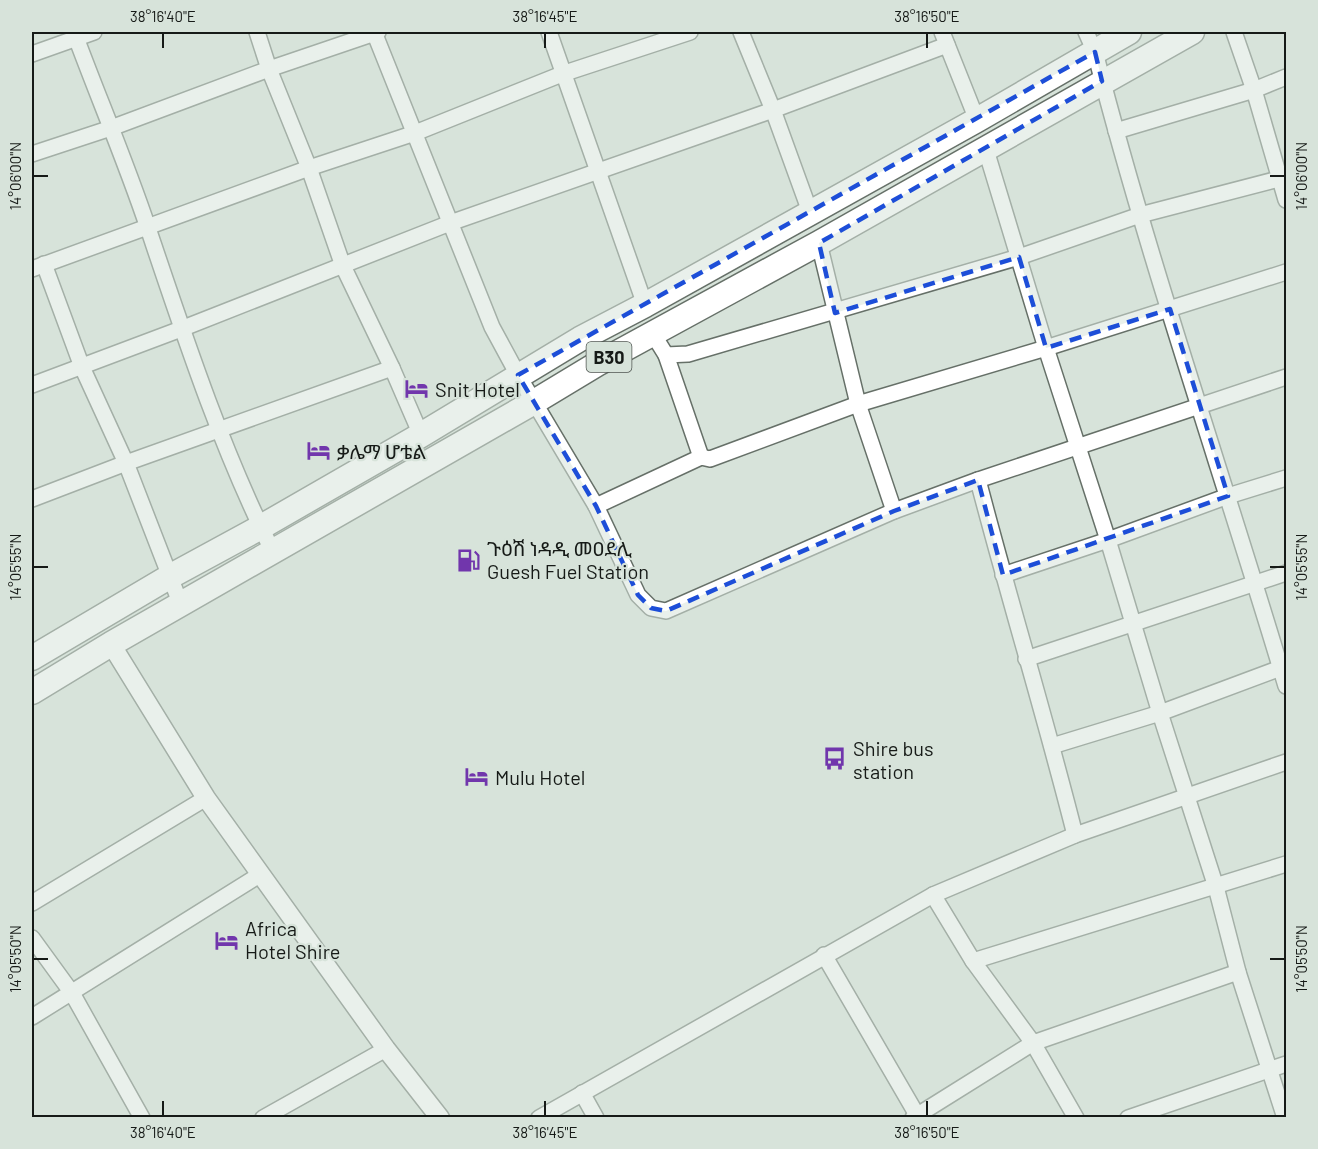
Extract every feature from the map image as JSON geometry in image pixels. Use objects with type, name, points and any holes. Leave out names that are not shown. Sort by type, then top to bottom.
[{"type":"highway","name":"B30","points":[[32,658],[170,576],[261,527],[421,435],[580,339],[977,120],[1090,42],[1129,32]]},
{"type":"highway","name":"B30","points":[[32,692],[111,644],[534,402],[597,363],[819,243],[1192,32]]},
{"type":"highway","points":[[448,418],[463,443]]},
{"type":"street","points":[[32,54],[75,35],[94,32]]},
{"type":"street","points":[[257,32],[269,69],[309,168],[343,266],[393,368],[421,435]]},
{"type":"street","points":[[32,154],[111,128],[375,32],[492,327],[596,506],[638,595],[651,608],[666,611],[894,511],[978,480],[1287,377]]},
{"type":"street","points":[[549,32],[645,305]]},
{"type":"street","points":[[181,605],[126,463],[38,267],[309,168],[415,133],[562,74],[690,32]]},
{"type":"street","points":[[741,32],[773,110],[810,212]]},
{"type":"street","points":[[1234,32],[1283,178],[1287,200]]},
{"type":"street","points":[[75,35],[148,226],[181,329],[218,429],[273,552]]},
{"type":"street","points":[[32,385],[450,223],[773,110],[945,38],[977,120]]},
{"type":"street","points":[[1090,42],[1198,406],[1228,496],[1253,583],[1284,667],[1287,686]]},
{"type":"street","points":[[1116,131],[1254,90],[1287,77]]},
{"type":"street","points":[[986,150],[1216,887],[1238,972],[1285,1118]]},
{"type":"street","points":[[666,355],[688,354],[835,312],[1019,257],[1140,215],[1283,178]]},
{"type":"street","points":[[819,243],[858,404],[894,511]]},
{"type":"street","points":[[596,506],[701,457],[710,459],[858,404],[1287,272]]},
{"type":"street","points":[[653,334],[666,355],[701,457]]},
{"type":"street","points":[[32,499],[218,429],[393,368]]},
{"type":"street","points":[[1003,574],[1108,540],[1228,496],[1287,478]]},
{"type":"street","points":[[978,480],[1075,835]]},
{"type":"street","points":[[1026,659],[1287,573]]},
{"type":"street","points":[[97,618],[206,798],[386,1049],[440,1118]]},
{"type":"street","points":[[1052,746],[1160,713],[1284,667]]},
{"type":"street","points":[[539,1118],[933,895],[1075,835],[1287,762]]},
{"type":"street","points":[[32,903],[206,798]]},
{"type":"street","points":[[973,960],[1287,864]]},
{"type":"street","points":[[32,1017],[261,874]]},
{"type":"street","points":[[933,895],[973,960],[1034,1043],[1076,1118]]},
{"type":"street","points":[[32,938],[72,993],[142,1118]]},
{"type":"street","points":[[824,955],[915,1116],[1034,1043],[1238,972]]},
{"type":"street","points":[[263,1118],[386,1049]]},
{"type":"street","points":[[1128,1118],[1287,1064]]},
{"type":"street","points":[[582,1093],[596,1118]]},
{"type":"highlighted area","points":[[1095,52],[1102,81],[819,243],[835,313],[1019,257],[1046,348],[1170,309],[1228,496],[1003,575],[978,480],[894,511],[666,611],[651,608],[638,595],[596,506],[518,375]]},
{"type":"place","name":"Snit Hotel","points":[[417,389]]},
{"type":"place","name":"ቃሌማ ሆቴል","points":[[319,451]]},
{"type":"place","name":"ጉዕሽ ነዳዲ መዐደሊ Guesh Fuel Station","points":[[469,560]]},
{"type":"place","name":"Shire bus station","points":[[835,759]]},
{"type":"place","name":"Mulu Hotel","points":[[477,777]]},
{"type":"place","name":"Africa Hotel Shire","points":[[227,940]]}]
